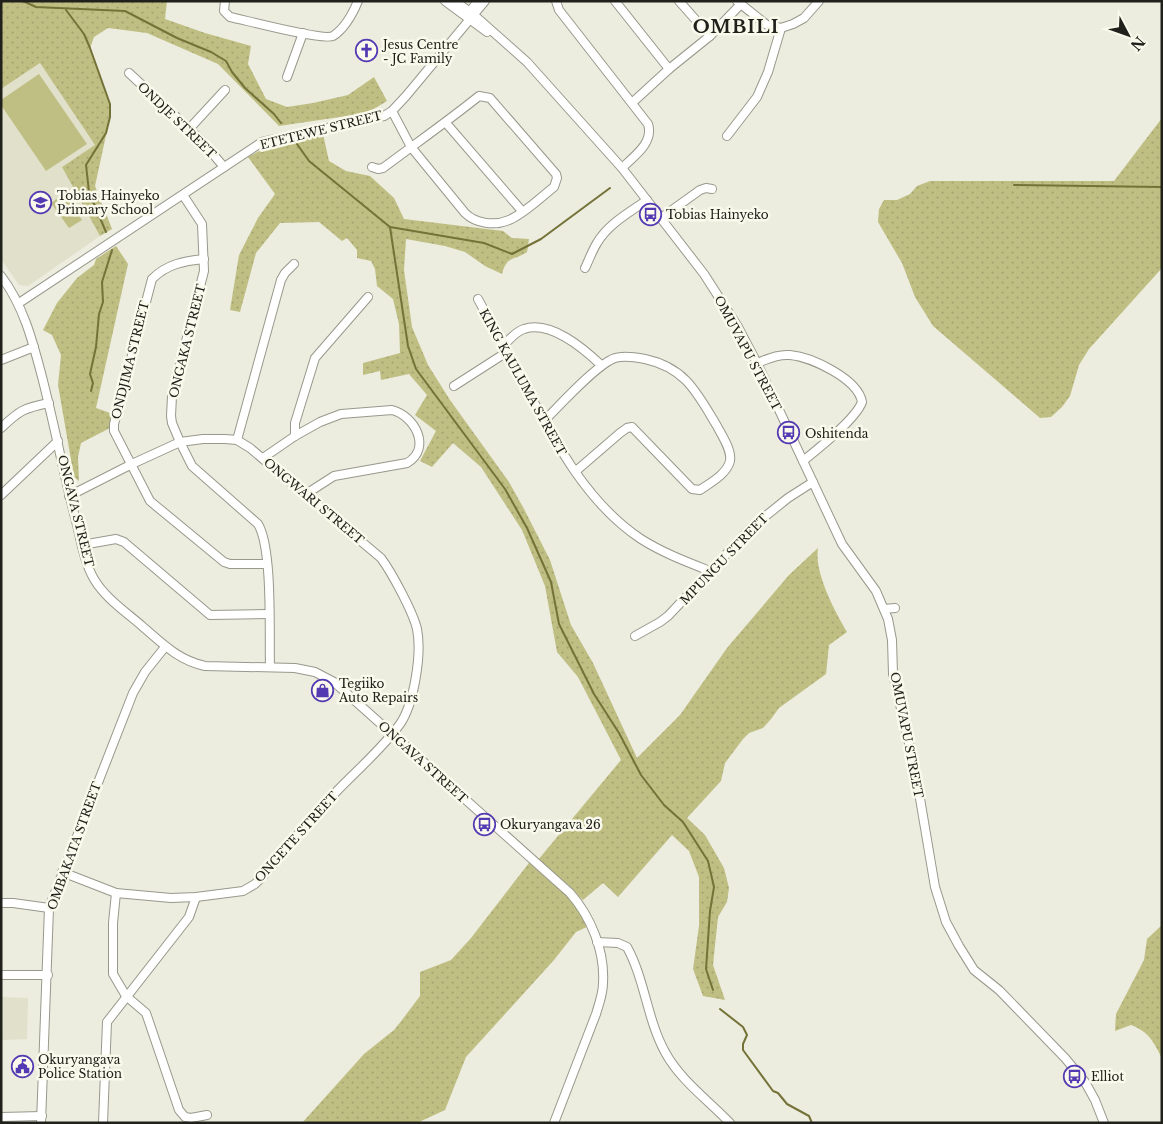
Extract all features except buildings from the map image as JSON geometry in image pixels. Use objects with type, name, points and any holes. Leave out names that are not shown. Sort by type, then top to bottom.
[{"type":"street","points":[[225,1],[224,11],[230,17],[304,34],[328,37],[332,36],[349,17],[358,1]]},
{"type":"street","name":"OMUVAPU STREET","points":[[445,1],[470,15]]},
{"type":"street","name":"OMUVAPU STREET","points":[[455,1],[502,44],[510,47],[527,62],[622,168],[720,298],[757,363],[842,544],[876,591],[891,628],[894,674],[915,769],[935,887],[946,922],[974,970],[999,990],[1065,1058],[1085,1082],[1095,1100],[1104,1123]]},
{"type":"street","name":"ETETEWE STREET","points":[[470,15],[478,1]]},
{"type":"street","name":"ETETEWE STREET","points":[[19,303],[262,142],[376,118],[392,110],[436,59],[440,49],[485,1]]},
{"type":"street","points":[[556,1],[559,10],[633,102],[648,124],[650,136],[644,147],[622,168]]},
{"type":"street","points":[[615,1],[669,69]]},
{"type":"street","points":[[679,1],[710,36]]},
{"type":"street","points":[[633,102],[669,69],[710,36],[738,3],[767,25],[781,28],[799,22],[819,1]]},
{"type":"street","points":[[727,136],[757,97],[768,72],[781,28]]},
{"type":"street","points":[[287,77],[304,34]]},
{"type":"street","name":"ONDJE STREET","points":[[129,73],[201,140],[224,167]]},
{"type":"street","points":[[189,129],[225,90]]},
{"type":"street","points":[[372,167],[383,168],[411,147],[446,123],[479,96],[490,98],[556,174],[557,178],[554,187],[509,220],[484,223],[472,220],[464,214],[411,147],[392,110]]},
{"type":"street","points":[[446,123],[522,211]]},
{"type":"street","points":[[661,218],[700,190],[712,189]]},
{"type":"street","name":"ONGAKA STREET","points":[[183,195],[202,224],[203,280],[172,396],[171,416],[190,464],[258,524],[262,532],[267,564],[270,667]]},
{"type":"street","points":[[585,268],[597,242],[607,231],[647,200]]},
{"type":"street","name":"ONDJIMA STREET","points":[[204,259],[181,262],[168,267],[158,273],[149,286],[114,424],[114,431],[150,501],[219,559],[230,564],[267,564]]},
{"type":"street","points":[[70,496],[180,442],[203,439],[237,440],[281,280],[294,264]]},
{"type":"street","name":"ONGAVA STREET","points":[[1,276],[19,303],[34,347],[82,544],[94,578],[106,594],[165,647],[191,663],[205,666],[295,668],[315,672],[334,682],[570,893],[588,919],[597,942],[603,968],[601,997],[554,1123]]},
{"type":"street","points":[[295,436],[295,424],[315,358],[368,297]]},
{"type":"street","name":"KING KAULUMA STREET","points":[[478,298],[566,459],[596,498],[640,538],[655,547],[710,571]]},
{"type":"street","points":[[454,386],[505,349],[520,330],[534,327],[548,330],[573,340],[601,365]]},
{"type":"street","points":[[1,360],[34,347]]},
{"type":"street","points":[[757,363],[774,356],[791,355],[816,362],[849,382],[859,394],[862,402],[856,413],[803,461]]},
{"type":"street","points":[[544,421],[601,365],[623,356],[638,358],[653,361],[677,372],[686,379],[700,397],[730,452],[728,466],[718,477],[700,490],[692,489],[632,427],[620,433],[576,471]]},
{"type":"street","points":[[1,428],[27,407],[49,403]]},
{"type":"street","points":[[262,458],[320,422],[341,414],[392,410],[398,412],[413,424],[418,436],[416,454],[407,463],[334,476],[306,494]]},
{"type":"street","name":"ONGWARI STREET","points":[[237,440],[250,448],[306,494],[381,558],[389,568],[417,629],[417,663],[412,698],[400,724],[392,734]]},
{"type":"street","points":[[1,495],[58,442]]},
{"type":"street","name":"MPUNGU STREET","points":[[635,636],[668,616],[763,517],[813,482]]},
{"type":"street","points":[[82,544],[116,539],[124,542],[210,615],[269,614]]},
{"type":"street","points":[[884,609],[895,608]]},
{"type":"street","name":"OMBAKATA STREET","points":[[41,1120],[48,975],[49,908],[132,693],[145,672],[165,647]]},
{"type":"street","name":"ONGETE STREET","points":[[62,872],[116,893],[148,897],[196,897],[243,891],[255,884],[334,794],[392,734]]},
{"type":"street","points":[[116,893],[113,924],[113,974],[126,996],[146,1013],[179,1110],[185,1117],[191,1118],[207,1115]]},
{"type":"street","points":[[103,1123],[107,1022],[189,917],[196,897]]},
{"type":"street","points":[[1,904],[13,903],[49,908]]},
{"type":"street","points":[[597,942],[618,943],[627,947],[664,1051],[690,1085],[730,1123]]},
{"type":"street","points":[[1,975],[48,975]]},
{"type":"street","points":[[1,1116],[41,1120]]},
{"type":"shaded area","points":[[1,1],[167,1],[165,19],[251,46],[248,64],[266,99],[287,107],[313,103],[348,95],[374,77],[387,101],[367,113],[279,126],[218,64],[147,33],[108,28],[94,37],[90,48],[110,104],[110,117],[95,186],[112,229],[100,236],[62,167],[95,145],[40,63],[1,89]]},
{"type":"shaded area","name":"Tobias Hainyeko Primary School","points":[[40,63],[95,145],[62,167],[100,236],[28,286],[19,285],[1,259],[1,89]]},
{"type":"shaded area","points":[[39,74],[87,144],[46,171],[1,105],[1,100]]},
{"type":"shaded area","points":[[1162,118],[1162,268],[1089,349],[1079,365],[1070,396],[1062,407],[1051,417],[1040,418],[933,326],[915,297],[902,263],[878,222],[879,209],[884,200],[897,200],[910,194],[917,186],[930,181],[1114,181]]},
{"type":"shaded area","points":[[323,134],[329,161],[346,171],[370,176],[394,198],[404,219],[503,231],[512,238],[529,239],[527,252],[509,261],[502,274],[485,266],[465,252],[445,246],[406,239],[404,270],[412,327],[428,365],[450,400],[509,482],[524,509],[550,560],[571,625],[593,663],[637,758],[680,715],[727,648],[789,575],[818,548],[819,569],[826,592],[847,632],[829,645],[826,674],[779,708],[763,728],[749,733],[743,739],[725,763],[721,781],[687,818],[705,835],[724,868],[729,888],[727,902],[718,917],[713,965],[725,1000],[703,996],[693,969],[699,926],[699,877],[689,851],[672,835],[618,897],[603,883],[583,900],[538,860],[621,760],[578,677],[557,652],[545,586],[522,530],[481,467],[453,443],[432,467],[420,461],[436,431],[415,415],[427,395],[409,374],[381,380],[380,371],[363,375],[363,363],[400,353],[399,324],[393,299],[377,286],[375,269],[371,261],[357,258],[357,250],[347,238],[342,241],[319,222],[280,223],[256,253],[240,312],[230,310],[239,255],[258,218],[275,194],[248,157],[265,148]]},
{"type":"shaded area","points":[[64,194],[82,220],[69,228],[51,203]]},
{"type":"shaded area","points":[[116,246],[128,264],[96,408],[113,414],[110,428],[81,443],[78,457],[79,481],[74,477],[58,385],[61,355],[52,335],[43,330],[57,303],[77,278],[94,265],[96,259]]},
{"type":"shaded area","points":[[532,859],[570,893],[591,925],[576,932],[554,960],[466,1057],[445,1110],[417,1123],[302,1123],[364,1054],[394,1030],[402,1020],[420,996],[420,972],[451,960],[471,938]]},
{"type":"shaded area","points":[[1162,925],[1162,1058],[1150,1038],[1137,1028],[1131,1025],[1115,1031],[1116,1014],[1144,960],[1147,939]]},
{"type":"shaded area","points":[[1,997],[28,998],[27,1039],[1,1040]]},
{"type":"waterway","points":[[23,1],[36,7],[125,11],[226,61],[245,88],[274,114],[281,123]]},
{"type":"waterway","points":[[66,10],[84,34],[110,104],[110,117],[106,133],[86,165],[89,192],[106,232]]},
{"type":"waterway","points":[[297,144],[309,161],[390,227],[484,243],[512,254],[541,239],[610,188]]},
{"type":"waterway","points":[[1014,185],[1162,187]]},
{"type":"waterway","points":[[390,227],[408,346],[416,369],[505,489],[527,528],[551,582],[559,624],[594,694],[619,733],[641,775],[664,805],[683,822],[708,861],[714,887],[710,911],[706,969],[713,990]]},
{"type":"waterway","points":[[91,391],[93,383],[90,374],[96,347],[99,314],[103,302],[102,282],[112,250]]},
{"type":"waterway","points":[[720,1009],[743,1027],[747,1035],[743,1044],[743,1050],[773,1091],[778,1093],[787,1104],[809,1116],[812,1123]]},
{"type":"place","name":"Jesus Centre - JC Family","points":[[367,51]]},
{"type":"place","name":"Tobias Hainyeko Primary School","points":[[41,202]]},
{"type":"place","name":"Tobias Hainyeko","points":[[650,214]]},
{"type":"place","name":"Oshitenda","points":[[789,433]]},
{"type":"place","name":"Tegiiko Auto Repairs","points":[[323,690]]},
{"type":"place","name":"Okuryangava 26","points":[[484,824]]},
{"type":"place","name":"Okuryangava Police Station","points":[[22,1066]]},
{"type":"place","name":"Elliot","points":[[1075,1076]]},
{"type":"district","name":"OMBILI","points":[[736,27]]}]
